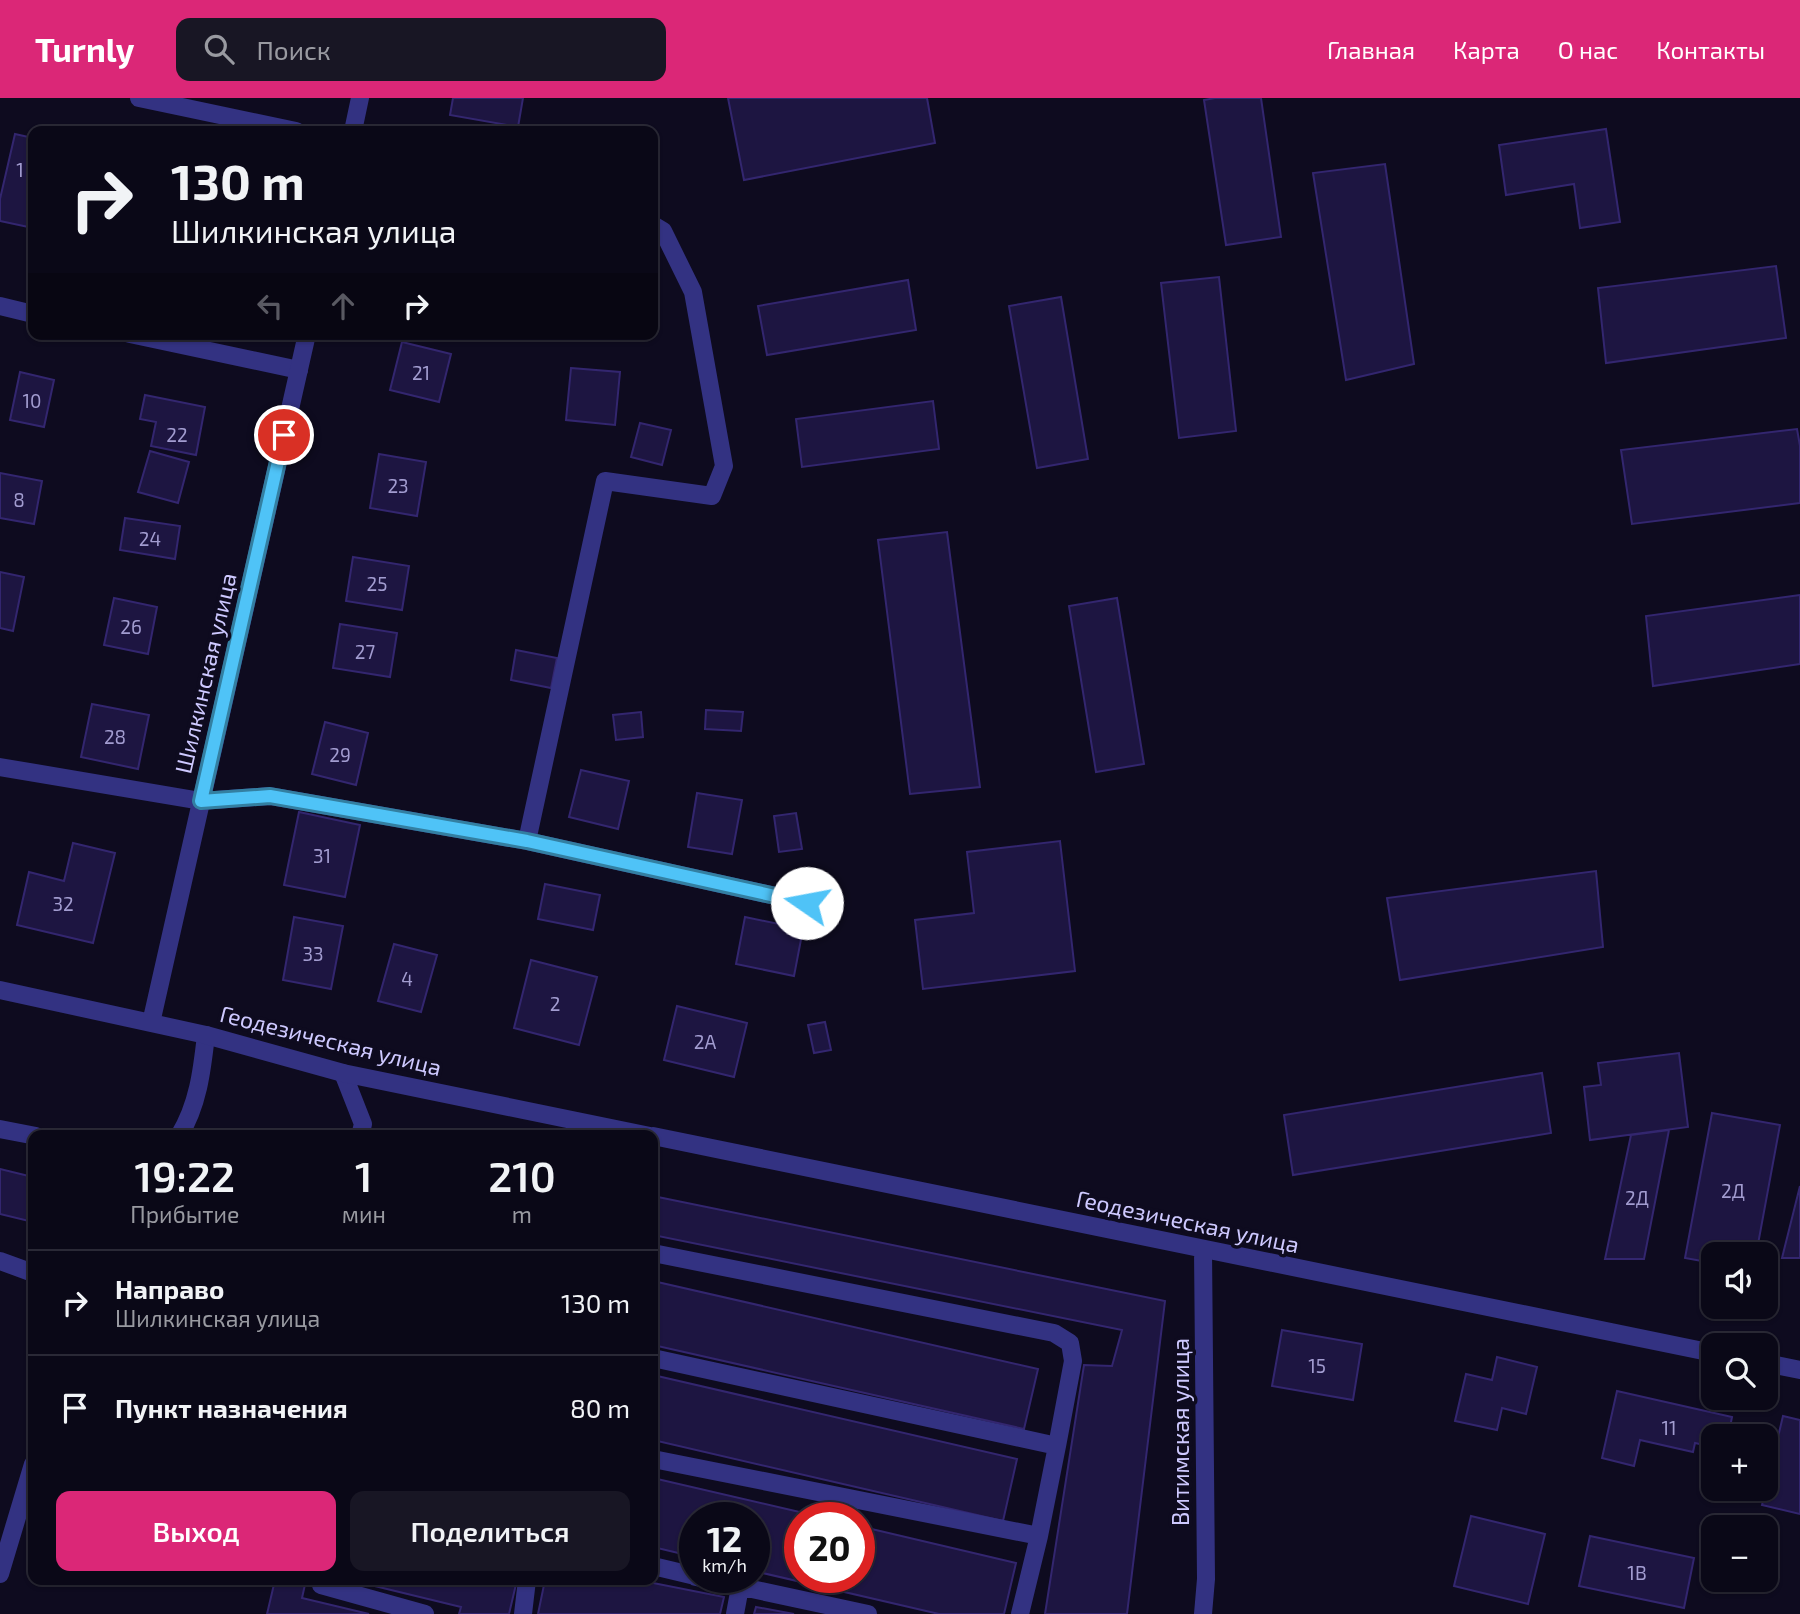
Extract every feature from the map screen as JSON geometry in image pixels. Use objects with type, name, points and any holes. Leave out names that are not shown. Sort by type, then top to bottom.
[{"type":"street","points":[[139,98],[272,126]]},
{"type":"street","points":[[354,126],[360,98]]},
{"type":"street","points":[[527,841],[605,481],[712,496],[724,467],[693,292],[663,231],[658,228]]},
{"type":"street","points":[[0,306],[28,313]]},
{"type":"street","points":[[158,340],[299,370]]},
{"type":"street","name":"Шилкинская улица","points":[[151,1023],[306,340]]},
{"type":"street","points":[[0,767],[201,801],[270,796],[527,841],[807,903]]},
{"type":"street","name":"Геодезическая улица","points":[[0,990],[206,1035],[343,1073],[622,1130]]},
{"type":"street","points":[[182,1130],[200,1086],[206,1035]]},
{"type":"street","points":[[343,1073],[363,1124],[362,1130]]},
{"type":"street","points":[[0,1129],[28,1134]]},
{"type":"street","name":"Геодезическая улица","points":[[658,1137],[1701,1351]]},
{"type":"street","name":"Витимская улица","points":[[1203,1250],[1206,1579],[1203,1614]]},
{"type":"street","points":[[658,1254],[1054,1333],[1069,1343],[1073,1361],[1039,1536],[1020,1614]]},
{"type":"street","points":[[0,1261],[28,1271]]},
{"type":"street","points":[[658,1359],[1057,1446]]},
{"type":"street","points":[[1778,1365],[1800,1370]]},
{"type":"street","points":[[658,1460],[1039,1536]]},
{"type":"street","points":[[0,1574],[28,1481]]},
{"type":"street","points":[[658,1567],[679,1573]]},
{"type":"street","points":[[321,1585],[425,1614]]},
{"type":"street","points":[[523,1614],[526,1585]]},
{"type":"street","points":[[735,1614],[739,1593]]},
{"type":"street","points":[[768,1593],[868,1614]]},
{"type":"building","points":[[453,98],[523,98],[518,126],[450,115]]},
{"type":"building","points":[[728,98],[927,98],[935,143],[744,180]]},
{"type":"building","points":[[1261,98],[1281,237],[1226,245],[1204,100]]},
{"type":"building","points":[[1606,129],[1620,222],[1580,228],[1574,184],[1506,195],[1499,145]]},
{"type":"building","points":[[15,134],[28,137],[28,227],[0,221],[0,199]]},
{"type":"building","points":[[1385,164],[1414,364],[1346,380],[1313,173]]},
{"type":"building","points":[[1776,266],[1786,338],[1606,363],[1598,288]]},
{"type":"building","points":[[1219,277],[1236,431],[1179,438],[1161,283]]},
{"type":"building","points":[[908,280],[916,330],[767,355],[758,306]]},
{"type":"building","points":[[1061,297],[1088,459],[1037,468],[1009,306]]},
{"type":"building","points":[[402,342],[451,354],[439,402],[390,390]]},
{"type":"building","points":[[571,368],[620,372],[615,425],[566,420]]},
{"type":"building","points":[[20,372],[54,380],[44,427],[10,420]]},
{"type":"building","points":[[145,395],[205,407],[196,455],[151,446],[156,422],[140,419]]},
{"type":"building","points":[[933,401],[939,449],[802,467],[796,419]]},
{"type":"building","points":[[640,423],[671,430],[662,465],[631,457]]},
{"type":"building","points":[[1797,429],[1800,446],[1800,503],[1632,524],[1621,450]]},
{"type":"building","points":[[150,451],[189,462],[178,503],[138,492]]},
{"type":"building","points":[[379,454],[426,462],[417,516],[370,508]]},
{"type":"building","points":[[0,473],[42,481],[34,524],[0,518]]},
{"type":"building","points":[[125,518],[180,526],[175,559],[120,550]]},
{"type":"building","points":[[947,532],[980,787],[910,794],[878,540]]},
{"type":"building","points":[[353,557],[409,566],[402,610],[346,601]]},
{"type":"building","points":[[0,572],[24,577],[13,631],[0,628]]},
{"type":"building","points":[[1800,595],[1800,664],[1653,686],[1646,616]]},
{"type":"building","points":[[114,598],[157,607],[148,654],[104,645]]},
{"type":"building","points":[[1117,598],[1144,764],[1096,772],[1069,606]]},
{"type":"building","points":[[340,624],[397,633],[390,677],[333,668]]},
{"type":"building","points":[[516,650],[557,658],[551,688],[511,680]]},
{"type":"building","points":[[92,704],[149,715],[138,769],[81,757]]},
{"type":"building","points":[[706,710],[743,712],[741,731],[705,729]]},
{"type":"building","points":[[641,712],[643,737],[616,740],[613,715]]},
{"type":"building","points":[[325,722],[368,733],[356,785],[312,774]]},
{"type":"building","points":[[581,770],[629,781],[618,829],[569,817]]},
{"type":"building","points":[[697,793],[742,800],[732,854],[688,847]]},
{"type":"building","points":[[299,812],[360,825],[345,897],[284,885]]},
{"type":"building","points":[[796,813],[802,849],[779,852],[774,816]]},
{"type":"building","points":[[1060,841],[1075,971],[923,989],[915,920],[974,913],[967,852]]},
{"type":"building","points":[[73,843],[115,853],[93,943],[17,925],[29,872],[64,881]]},
{"type":"building","points":[[1596,871],[1603,947],[1400,980],[1387,898]]},
{"type":"building","points":[[545,884],[600,895],[593,930],[538,919]]},
{"type":"building","points":[[294,917],[343,926],[331,989],[283,980]]},
{"type":"building","points":[[745,917],[803,929],[794,976],[736,964]]},
{"type":"building","points":[[394,944],[437,955],[421,1012],[378,1001]]},
{"type":"building","points":[[531,960],[597,977],[579,1045],[514,1028]]},
{"type":"building","points":[[677,1006],[747,1023],[734,1077],[664,1060]]},
{"type":"building","points":[[825,1022],[831,1050],[814,1053],[808,1025]]},
{"type":"building","points":[[1679,1053],[1688,1127],[1590,1140],[1584,1087],[1601,1085],[1598,1063]]},
{"type":"building","points":[[1542,1073],[1551,1133],[1293,1175],[1284,1115]]},
{"type":"building","points":[[1712,1113],[1780,1125],[1758,1242],[1701,1242],[1701,1261],[1685,1258]]},
{"type":"building","points":[[1669,1130],[1644,1259],[1605,1259],[1631,1135]]},
{"type":"building","points":[[0,1169],[28,1176],[28,1221],[0,1214]]},
{"type":"building","points":[[1800,1186],[1800,1258],[1782,1258]]},
{"type":"building","points":[[658,1197],[1165,1301],[1127,1614],[1045,1614],[1084,1365],[1112,1366],[1122,1330],[658,1236]]},
{"type":"building","points":[[658,1282],[1038,1369],[1024,1429],[658,1346]]},
{"type":"building","points":[[1282,1330],[1362,1344],[1353,1400],[1272,1386]]},
{"type":"building","points":[[1497,1357],[1537,1367],[1526,1414],[1502,1408],[1497,1430],[1455,1421],[1466,1374],[1492,1380]]},
{"type":"building","points":[[658,1376],[1017,1459],[1003,1521],[658,1441]]},
{"type":"building","points":[[1617,1391],[1732,1417],[1731,1424],[1701,1424],[1701,1444],[1695,1443],[1693,1452],[1640,1440],[1634,1466],[1602,1458]]},
{"type":"building","points":[[1783,1416],[1800,1420],[1800,1514],[1762,1505],[1763,1501],[1778,1501],[1778,1437]]},
{"type":"building","points":[[658,1479],[756,1502],[679,1502],[679,1553],[658,1548]]},
{"type":"building","points":[[770,1505],[784,1508],[784,1578],[770,1575]]},
{"type":"building","points":[[1471,1516],[1545,1534],[1528,1604],[1454,1586]]},
{"type":"building","points":[[875,1530],[1016,1563],[1004,1614],[939,1614],[849,1593],[875,1593]]},
{"type":"building","points":[[1590,1536],[1694,1558],[1684,1608],[1579,1586]]},
{"type":"building","points":[[658,1584],[679,1588],[679,1593],[704,1593],[724,1597],[720,1614],[538,1614],[544,1585]]},
{"type":"building","points":[[274,1585],[305,1585],[302,1598],[369,1614],[267,1614]]},
{"type":"building","points":[[371,1585],[516,1585],[509,1614],[459,1614],[461,1607]]},
{"type":"building","points":[[756,1607],[794,1614],[754,1614]]},
{"type":"route","points":[[284,435],[201,801],[270,796],[527,841],[807,903]]}]
